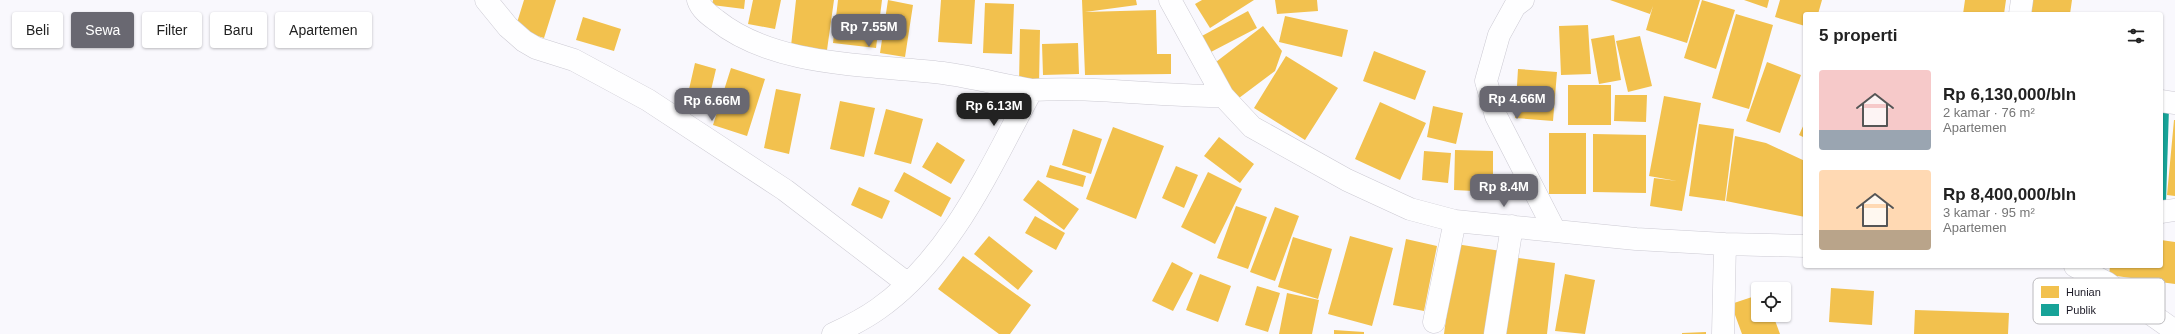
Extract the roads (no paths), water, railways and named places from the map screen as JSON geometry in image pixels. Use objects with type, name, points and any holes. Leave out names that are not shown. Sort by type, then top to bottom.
[{"type":"street","points":[[486,0],[508,27],[524,41],[536,48],[574,60],[648,100],[786,190],[908,284]]},
{"type":"street","points":[[698,0],[705,11],[730,32],[778,51],[805,58],[944,73],[1032,90],[1069,88],[1112,90],[1186,97],[1224,96]]},
{"type":"street","points":[[1170,0],[1224,96],[1252,127],[1347,180],[1410,209],[1455,221],[1555,231],[1725,244],[1803,246]]},
{"type":"street","points":[[1523,0],[1515,6],[1499,35],[1486,81],[1496,116],[1555,231]]},
{"type":"street","points":[[2020,12],[2022,0]]},
{"type":"street","points":[[832,334],[878,309],[908,284],[928,262],[955,227],[998,158],[1032,90]]},
{"type":"street","points":[[2163,102],[2175,103]]},
{"type":"street","points":[[2163,212],[2175,210]]},
{"type":"street","points":[[1434,322],[1455,221]]},
{"type":"street","points":[[1495,334],[1512,226]]},
{"type":"street","points":[[1723,334],[1725,244]]},
{"type":"street","points":[[2079,268],[2098,278]]},
{"type":"street","points":[[2165,324],[2175,331]]}]
